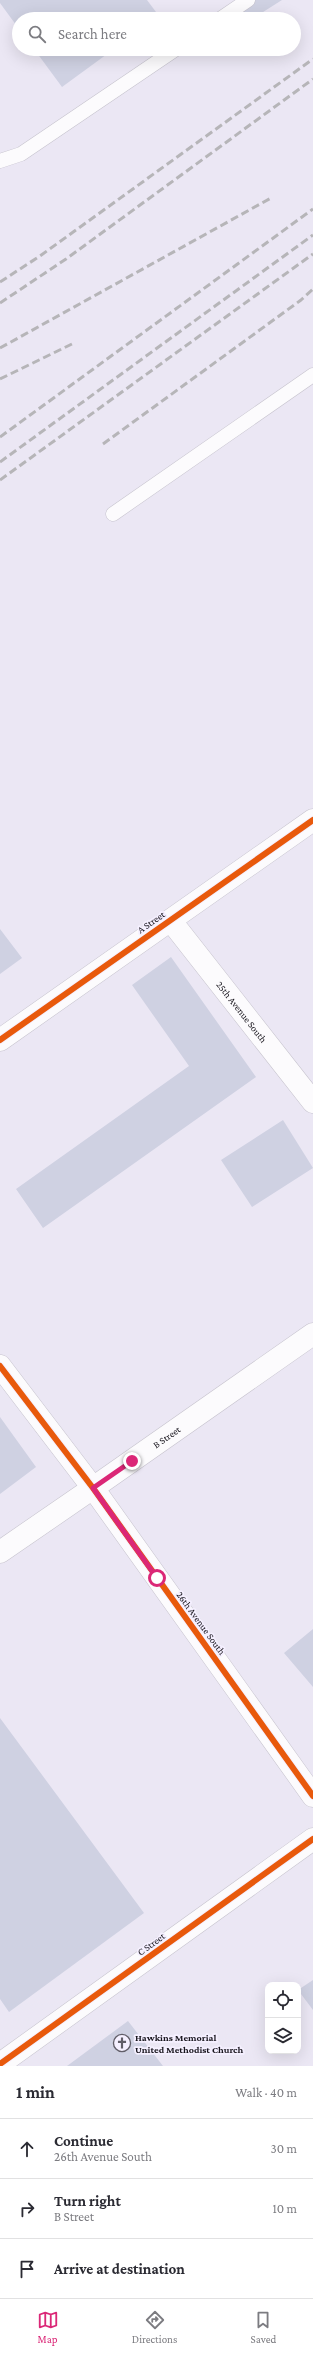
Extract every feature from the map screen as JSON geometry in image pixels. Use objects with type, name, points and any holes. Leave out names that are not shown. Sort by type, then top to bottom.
[{"type":"street","name":"A Street","points":[[0,1040],[313,820]]},
{"type":"street","name":"25th Avenue South","points":[[171,921],[313,1102]]},
{"type":"street","name":"B Street","points":[[0,1552],[313,1334]]},
{"type":"street","name":"26th Avenue South","points":[[0,1366],[93,1488],[313,1796]]},
{"type":"street","name":"C Street","points":[[0,2064],[313,1839]]},
{"type":"lane","points":[[230,12],[248,0]]},
{"type":"lane","points":[[0,162],[21,154],[166,56]]},
{"type":"lane","points":[[113,514],[313,375]]},
{"type":"building","points":[[0,0],[147,0],[156,12],[12,12],[12,19],[0,3]]},
{"type":"building","points":[[236,0],[282,0],[263,12],[243,12]]},
{"type":"building","points":[[39,56],[104,56],[62,87]]},
{"type":"building","points":[[0,929],[22,958],[0,974]]},
{"type":"building","points":[[171,957],[256,1077],[43,1228],[16,1189],[189,1066],[132,985]]},
{"type":"building","points":[[283,1120],[313,1168],[252,1207],[221,1160]]},
{"type":"building","points":[[0,1417],[36,1467],[0,1494]]},
{"type":"building","points":[[313,1629],[313,1687],[284,1653]]},
{"type":"building","points":[[0,1718],[144,1913],[9,2012],[0,1999]]},
{"type":"building","points":[[313,1980],[313,2010],[301,1994],[301,1988]]},
{"type":"building","name":"Hawkins Memorial United Methodist Church","points":[[128,2021],[163,2066],[67,2066]]},
{"type":"railway","points":[[0,282],[40,256],[313,59]]},
{"type":"railway","points":[[0,303],[66,259],[313,79]]},
{"type":"railway","points":[[0,348],[271,198]]},
{"type":"railway","points":[[0,437],[313,209]]},
{"type":"railway","points":[[0,462],[313,235]]},
{"type":"railway","points":[[0,480],[313,254]]},
{"type":"railway","points":[[103,444],[301,300],[313,289]]},
{"type":"railway","points":[[0,379],[72,344]]},
{"type":"cycle path","points":[[0,1040],[313,820]]},
{"type":"cycle path","points":[[0,1366],[93,1488],[313,1796]]},
{"type":"cycle path","points":[[0,2064],[313,1839]]},
{"type":"place","name":"Hawkins Memorial United Methodist Church","points":[[122,2043]]},
{"type":"route","points":[[132,1461],[93,1488],[157,1578]]}]
